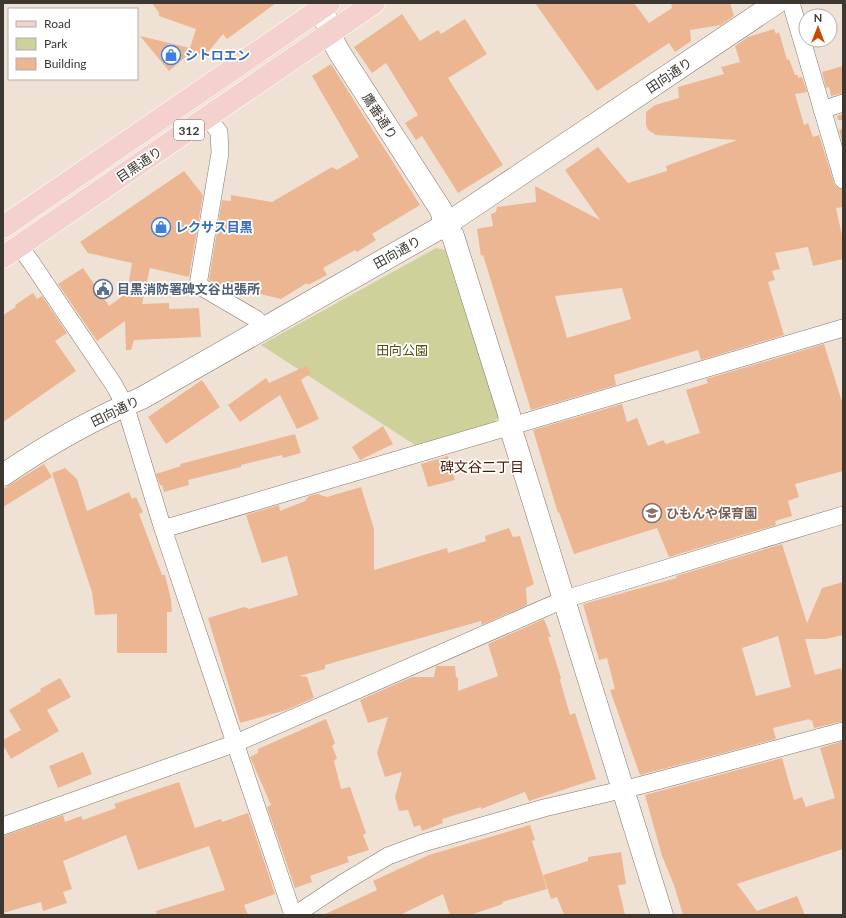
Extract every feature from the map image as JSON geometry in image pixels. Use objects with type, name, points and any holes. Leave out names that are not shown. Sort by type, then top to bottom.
[{"type":"main road","name":"目黒通り","points":[[11,252],[208,118],[329,32],[374,3]]},
{"type":"main road","name":"目黒通り","points":[[3,227],[323,4]]},
{"type":"street","name":"田向通り","points":[[3,475],[34,454],[125,405],[142,398],[445,225],[776,3]]},
{"type":"street","points":[[791,3],[843,180]]},
{"type":"street","name":"鷹番通り","points":[[323,4],[329,32],[339,52],[441,210],[445,225],[453,236],[508,414],[510,426],[662,915]]},
{"type":"street","points":[[822,110],[843,103]]},
{"type":"street","points":[[208,118],[219,132],[220,153],[198,285],[256,319],[264,327]]},
{"type":"street","points":[[11,252],[114,385],[125,405],[163,529],[294,915],[388,856],[422,843],[544,808],[623,789],[843,730]]},
{"type":"street","points":[[163,529],[843,328]]},
{"type":"street","points":[[3,826],[236,743],[564,599],[843,515]]},
{"type":"green space","name":"田向公園","points":[[436,248],[445,250],[499,417],[494,422],[415,445],[261,345]]},
{"type":"building","points":[[152,3],[276,3],[227,39],[223,34],[208,52],[188,57],[189,54],[169,71],[140,36],[190,48],[196,29],[159,16],[159,13]]},
{"type":"building","points":[[535,3],[634,3],[649,23],[672,8],[671,3],[730,3],[734,16],[721,25],[690,30],[691,41],[675,52],[669,43],[597,91]]},
{"type":"building","points":[[402,14],[420,41],[438,30],[441,34],[465,19],[487,54],[448,78],[503,165],[458,193],[422,136],[416,140],[405,123],[418,115],[386,63],[372,73],[354,47]]},
{"type":"building","points":[[774,29],[776,34],[779,32],[787,60],[789,59],[795,75],[798,75],[798,78],[802,77],[807,92],[795,94],[804,125],[808,123],[813,137],[819,135],[834,183],[836,187],[843,190],[843,207],[836,208],[843,240],[843,259],[813,266],[808,247],[775,253],[780,269],[772,271],[775,280],[768,282],[784,335],[701,360],[698,350],[614,375],[616,385],[531,410],[483,255],[481,256],[477,229],[493,226],[491,214],[496,212],[497,207],[536,202],[535,186],[600,220],[565,170],[598,147],[628,183],[667,171],[666,166],[737,140],[656,135],[648,130],[646,125],[646,112],[655,105],[679,98],[678,87],[724,74],[721,67],[740,62],[735,46],[748,37]],"holes":[[[622,288],[631,319],[567,338],[555,296]]]},
{"type":"building","points":[[331,64],[420,205],[372,234],[376,240],[357,252],[355,250],[323,268],[327,275],[308,285],[307,283],[281,299],[214,283],[209,280],[222,200],[231,201],[231,195],[272,202],[332,167],[337,170],[359,157],[312,76]]},
{"type":"building","points":[[843,66],[843,93],[831,96],[829,87],[826,88],[822,72]]},
{"type":"building","points":[[843,114],[843,120],[838,120],[837,116]]},
{"type":"building","points":[[843,129],[843,145],[839,130]]},
{"type":"building","points":[[184,171],[203,195],[189,277],[150,268],[142,304],[169,303],[169,309],[199,308],[201,337],[134,340],[131,350],[126,350],[125,321],[97,341],[58,284],[83,268],[109,306],[127,293],[132,263],[88,253],[80,242]]},
{"type":"building","points":[[33,293],[37,299],[42,296],[67,333],[55,341],[76,371],[3,422],[3,315],[16,307],[15,305]]},
{"type":"building","points":[[824,344],[843,405],[843,471],[795,484],[799,497],[788,501],[792,516],[775,521],[776,525],[669,557],[657,528],[574,554],[559,512],[558,513],[533,430],[622,404],[627,422],[637,418],[648,446],[663,440],[666,444],[700,433],[686,390],[708,383],[706,379]]},
{"type":"building","points":[[306,366],[311,373],[301,380],[319,419],[297,429],[280,395],[240,422],[228,405],[266,378],[269,383]]},
{"type":"building","points":[[202,380],[220,407],[166,444],[148,417]]},
{"type":"building","points":[[383,426],[393,444],[360,460],[352,447]]},
{"type":"building","points":[[295,434],[301,453],[283,458],[282,455],[188,480],[189,485],[164,492],[156,474],[181,466],[180,464]]},
{"type":"building","points":[[448,456],[455,480],[428,487],[421,464]]},
{"type":"building","points":[[44,464],[52,477],[3,507],[3,489]]},
{"type":"building","points":[[65,468],[77,479],[87,511],[129,492],[132,499],[136,497],[143,512],[139,514],[162,575],[165,575],[171,600],[172,612],[167,612],[167,653],[117,653],[117,614],[95,615],[92,592],[52,473]]},
{"type":"building","points":[[361,487],[374,529],[374,570],[447,548],[448,553],[486,541],[485,536],[509,528],[513,537],[520,536],[534,584],[526,588],[527,605],[482,625],[481,621],[325,665],[325,669],[299,676],[307,677],[314,698],[286,710],[240,723],[208,618],[244,607],[249,609],[298,595],[287,556],[262,563],[246,515],[279,505],[280,511],[305,501],[309,496],[318,494],[327,497]]},
{"type":"building","points":[[782,544],[807,623],[822,588],[843,582],[843,635],[826,639],[805,639],[815,675],[841,668],[843,677],[843,721],[814,728],[812,720],[810,721],[809,719],[773,728],[776,739],[640,775],[610,690],[615,689],[607,658],[599,660],[583,604],[677,578],[676,576]],"holes":[[[778,636],[791,687],[756,696],[742,648]]]},
{"type":"building","points":[[544,619],[551,637],[548,637],[561,678],[560,680],[570,715],[575,713],[596,779],[529,801],[525,792],[481,809],[481,807],[442,819],[443,823],[422,831],[420,825],[414,827],[408,810],[399,811],[395,797],[402,772],[385,777],[377,753],[388,717],[368,723],[360,700],[412,677],[434,677],[436,666],[455,666],[456,677],[458,678],[458,691],[498,676],[488,644]]},
{"type":"building","points":[[60,678],[71,697],[47,710],[59,731],[11,759],[3,745],[3,740],[21,730],[9,710],[41,691],[40,689]]},
{"type":"building","points":[[326,719],[335,743],[332,746],[337,758],[334,761],[341,789],[350,787],[366,833],[363,835],[369,850],[347,857],[349,862],[310,876],[312,882],[295,888],[267,807],[271,805],[250,757],[258,753],[258,749]]},
{"type":"building","points":[[843,741],[843,849],[737,884],[757,911],[797,896],[805,915],[683,915],[674,885],[662,856],[645,795],[782,758],[794,800],[802,797],[806,807],[835,798],[820,748]]},
{"type":"building","points":[[83,752],[92,774],[58,788],[49,766]]},
{"type":"building","points":[[179,782],[195,828],[221,819],[222,822],[248,813],[275,894],[244,905],[248,915],[157,915],[156,911],[225,890],[209,846],[138,870],[126,835],[63,861],[72,889],[63,892],[67,903],[43,911],[41,902],[3,913],[3,836],[63,815],[65,822],[81,816],[83,820],[116,808],[114,804]]},
{"type":"building","points":[[530,825],[535,840],[532,841],[547,889],[502,902],[503,904],[470,915],[450,915],[443,894],[400,915],[323,915],[377,890],[373,881],[429,855]]},
{"type":"building","points":[[621,852],[626,884],[618,885],[625,915],[564,915],[557,897],[551,899],[543,875],[588,861],[588,857]]},
{"type":"place","name":"シトロエン","points":[[171,55]]},
{"type":"place","name":"レクサス目黒","points":[[161,227]]},
{"type":"place","name":"目黒消防署碑文谷出張所","points":[[103,289]]},
{"type":"place","name":"ひもんや保育園","points":[[652,513]]},
{"type":"district","name":"碑文谷二丁目","points":[[482,466]]}]
